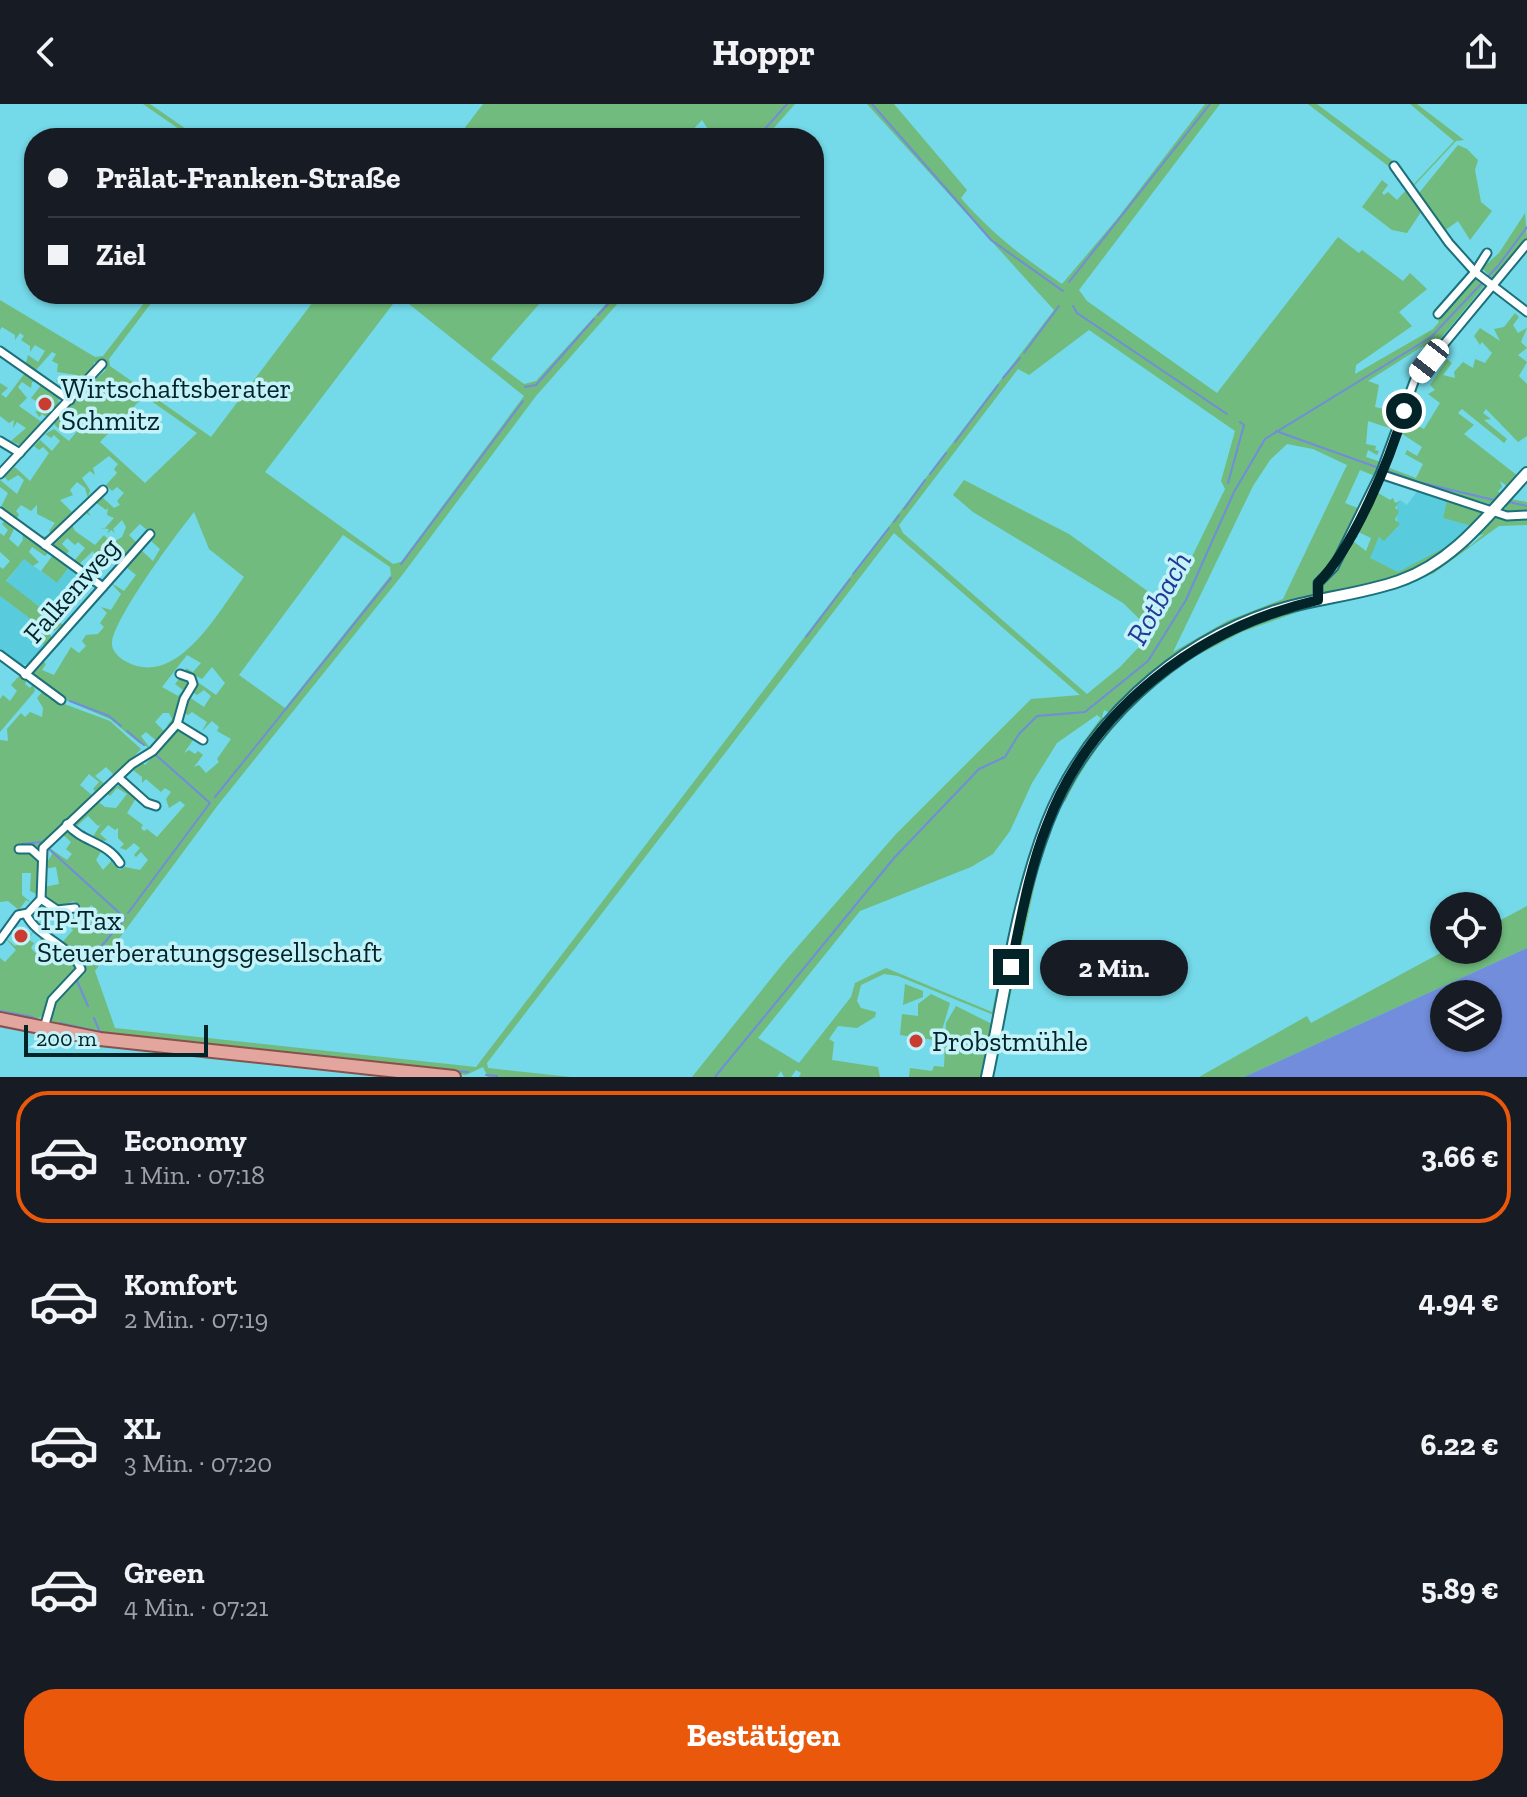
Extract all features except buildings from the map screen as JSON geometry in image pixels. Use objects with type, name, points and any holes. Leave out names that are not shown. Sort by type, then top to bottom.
[{"type":"main road","points":[[0,1019],[116,1041],[454,1077]]},
{"type":"street","points":[[1394,166],[1481,277],[1527,312]]},
{"type":"street","points":[[1438,314],[1481,277],[1527,244]]},
{"type":"street","points":[[1318,600],[1318,583],[1334,567],[1382,471],[1415,379],[1481,277],[1487,253]]},
{"type":"street","points":[[0,351],[70,400]]},
{"type":"street","points":[[0,474],[102,364]]},
{"type":"street","points":[[0,441],[20,453]]},
{"type":"street","points":[[1382,471],[1499,504],[1507,516],[1527,515]]},
{"type":"street","points":[[987,1077],[1036,855],[1055,805],[1083,757],[1134,695],[1186,654],[1255,619],[1395,582],[1424,570],[1455,550],[1527,473]]},
{"type":"street","points":[[45,545],[103,490]]},
{"type":"street","points":[[0,512],[103,587]]},
{"type":"street","name":"Falkenweg","points":[[25,675],[150,534]]},
{"type":"street","points":[[0,655],[61,700]]},
{"type":"street","points":[[0,940],[18,915],[26,914],[41,899],[43,848],[132,764],[153,751],[177,724],[183,701],[193,684],[191,678],[180,674]]},
{"type":"street","points":[[177,724],[203,740]]},
{"type":"street","points":[[119,778],[147,803],[156,806]]},
{"type":"street","points":[[67,824],[82,838],[102,844],[120,863]]},
{"type":"street","points":[[19,849],[31,849],[41,858]]},
{"type":"street","points":[[41,899],[58,910],[75,908]]},
{"type":"street","points":[[26,914],[32,924],[71,956],[81,969],[52,1000],[44,1028]]},
{"type":"shaded area","points":[[1418,490],[1448,499],[1443,518],[1471,526],[1442,551],[1398,572],[1369,558],[1380,536],[1393,527],[1397,529],[1397,505],[1400,500],[1407,505]]},
{"type":"shaded area","points":[[24,559],[57,583],[69,567],[91,583],[60,622],[6,582]]},
{"type":"shaded area","points":[[0,596],[45,630],[40,637],[34,637],[45,646],[28,664],[20,665],[0,650]]},
{"type":"shaded area","points":[[1527,948],[1527,1077],[1244,1077],[1430,992],[1430,1052],[1502,1052],[1502,980],[1457,980],[1492,964],[1502,964],[1502,959]]},
{"type":"green space","points":[[143,104],[150,104],[185,128],[178,128]]},
{"type":"green space","points":[[483,104],[795,104],[774,128],[707,128],[702,120],[694,128],[465,128]]},
{"type":"green space","points":[[867,104],[894,104],[967,190],[961,198],[972,211],[1008,244],[1062,284],[1117,219],[1205,104],[1220,104],[1079,290],[1087,301],[1217,393],[1338,237],[1359,253],[1362,250],[1403,281],[1410,273],[1427,289],[1399,312],[1412,326],[1356,365],[1355,374],[1433,329],[1439,322],[1437,319],[1474,278],[1484,286],[1428,354],[1423,346],[1368,381],[1379,385],[1375,407],[1400,413],[1395,430],[1368,421],[1366,444],[1376,446],[1375,450],[1379,451],[1377,455],[1368,450],[1366,457],[1381,462],[1375,476],[1360,470],[1345,503],[1360,509],[1333,567],[1316,581],[1312,596],[1232,625],[1112,714],[1104,710],[1102,717],[1105,719],[1046,820],[996,1016],[898,976],[884,974],[861,985],[857,1001],[861,1008],[876,1012],[875,1017],[857,1028],[838,1026],[829,1039],[834,1042],[832,1060],[878,1067],[880,1077],[799,1077],[801,1073],[796,1070],[791,1077],[784,1077],[781,1071],[777,1077],[692,1077],[786,960],[896,834],[1031,699],[1080,695],[894,533],[487,1063],[488,1068],[571,1077],[488,1077],[483,1067],[466,1075],[124,1039],[55,1025],[50,1017],[54,1002],[85,973],[61,944],[73,930],[67,924],[74,916],[89,926],[92,921],[89,919],[99,912],[91,905],[82,916],[79,912],[81,907],[74,901],[59,907],[46,897],[44,887],[59,884],[56,867],[43,869],[52,854],[48,847],[67,860],[72,854],[66,849],[71,842],[61,833],[67,831],[81,841],[103,848],[96,860],[103,870],[114,858],[112,863],[120,870],[125,867],[140,870],[148,860],[141,852],[136,857],[134,855],[140,848],[134,843],[126,850],[120,848],[124,844],[118,838],[118,828],[115,830],[108,825],[100,834],[107,840],[104,841],[92,838],[101,824],[98,826],[88,816],[77,826],[79,832],[75,823],[96,800],[105,807],[116,808],[127,794],[117,788],[110,796],[106,793],[121,784],[136,798],[127,813],[143,825],[141,828],[144,831],[147,829],[157,837],[185,805],[180,801],[169,808],[166,799],[171,792],[165,788],[161,792],[146,779],[142,783],[142,777],[133,770],[126,775],[141,762],[145,765],[177,730],[193,740],[184,753],[189,750],[203,755],[194,767],[199,765],[206,773],[219,762],[217,759],[231,739],[217,731],[219,727],[212,721],[202,731],[207,722],[192,712],[188,715],[184,713],[189,697],[204,707],[211,696],[204,690],[197,695],[192,692],[199,683],[216,695],[225,683],[212,667],[202,679],[186,671],[186,668],[193,672],[201,663],[187,655],[162,687],[178,696],[183,690],[175,684],[179,679],[190,684],[170,728],[167,726],[172,719],[169,713],[163,713],[155,722],[166,733],[158,742],[146,732],[141,736],[150,748],[139,743],[110,719],[68,701],[30,674],[42,660],[46,664],[42,670],[54,675],[71,647],[79,653],[86,646],[82,641],[86,635],[98,634],[104,627],[100,623],[107,613],[101,607],[111,610],[121,594],[111,583],[124,591],[136,575],[125,566],[140,549],[153,561],[160,549],[151,541],[143,548],[147,530],[140,524],[129,535],[138,544],[122,562],[109,552],[98,564],[93,551],[78,565],[74,561],[85,548],[78,542],[75,545],[67,538],[62,544],[69,551],[66,555],[52,545],[71,523],[75,531],[95,545],[104,535],[112,543],[122,537],[126,527],[122,520],[113,529],[115,533],[111,530],[107,534],[109,529],[100,528],[105,528],[114,518],[107,515],[108,508],[106,510],[95,502],[88,512],[91,516],[84,512],[101,496],[114,508],[120,505],[117,501],[124,493],[117,487],[112,491],[106,485],[117,473],[114,469],[118,464],[109,456],[93,468],[95,475],[90,471],[82,478],[90,490],[88,498],[85,488],[77,482],[70,490],[73,495],[60,500],[72,512],[52,534],[49,531],[55,523],[37,514],[37,505],[31,511],[21,505],[16,511],[19,515],[16,519],[0,509],[8,493],[0,487],[0,480],[17,494],[24,480],[18,475],[8,481],[4,476],[15,467],[30,481],[49,453],[43,447],[39,450],[34,446],[40,440],[52,451],[60,441],[54,435],[51,438],[45,434],[54,429],[69,441],[78,430],[70,423],[62,432],[53,423],[63,412],[79,426],[83,421],[66,409],[82,391],[94,401],[84,389],[106,370],[94,362],[93,368],[73,390],[67,391],[56,381],[59,378],[70,385],[77,375],[57,372],[58,364],[52,361],[56,354],[52,352],[36,370],[26,363],[28,355],[38,362],[45,351],[35,345],[30,352],[30,346],[21,340],[24,336],[20,333],[15,340],[15,335],[2,327],[0,330],[0,300],[95,357],[103,356],[143,304],[150,304],[109,359],[110,366],[211,437],[311,304],[393,304],[265,472],[393,564],[401,562],[524,396],[409,304],[539,304],[491,359],[524,384],[536,381],[606,304],[617,304],[536,396],[403,574],[218,805],[95,971],[115,1028],[476,1067],[1054,310]],"holes":[[[1089,330],[1235,431],[1221,481],[1225,489],[1168,606],[1069,534],[964,480],[953,495],[973,512],[1123,603],[1153,632],[1120,667],[1087,694],[903,533],[899,525],[1018,369],[1029,375]],[[144,396],[197,433],[145,483],[100,442]],[[1287,444],[1313,449],[1347,465],[1283,599],[1227,621],[1173,652],[1253,486],[1270,460]],[[194,512],[209,549],[244,577],[210,626],[179,656],[162,665],[144,667],[125,661],[112,645],[116,630],[135,595]],[[343,535],[390,567],[391,575],[285,708],[239,675]],[[1097,715],[1101,718],[1076,753],[1057,788],[1028,858],[992,1012],[886,968],[855,983],[851,997],[799,1063],[758,1038],[860,911],[971,867],[993,854],[1010,831],[1032,783],[1057,743]]]},
{"type":"green space","points":[[1308,104],[1317,104],[1393,161],[1414,184],[1454,141],[1410,104],[1417,104],[1464,140],[1456,141],[1414,186]]},
{"type":"green space","points":[[1458,145],[1478,160],[1475,170],[1481,202],[1492,211],[1470,240],[1458,221],[1444,231],[1419,193]]},
{"type":"green space","points":[[1382,180],[1388,185],[1382,193],[1384,195],[1388,192],[1397,200],[1408,188],[1423,209],[1407,233],[1392,230],[1362,207]]},
{"type":"green space","points":[[1525,213],[1527,239],[1493,280],[1482,268],[1499,253]]},
{"type":"green space","points":[[1515,313],[1519,317],[1513,325],[1518,333],[1527,328],[1521,342],[1527,348],[1518,355],[1527,362],[1519,376],[1527,384],[1527,436],[1518,442],[1486,409],[1483,413],[1491,419],[1484,420],[1507,439],[1504,443],[1462,409],[1458,413],[1474,425],[1464,434],[1518,476],[1508,487],[1500,481],[1502,487],[1498,491],[1501,494],[1489,504],[1385,473],[1387,467],[1416,478],[1423,464],[1405,454],[1407,450],[1417,456],[1422,447],[1401,433],[1408,409],[1414,412],[1409,421],[1424,429],[1440,403],[1428,394],[1435,390],[1430,385],[1447,359],[1452,363],[1443,375],[1455,378],[1454,372],[1463,362],[1473,368],[1475,359],[1485,363],[1492,353],[1482,342],[1480,345],[1474,336],[1480,328],[1500,341],[1494,329],[1504,327]]},
{"type":"green space","points":[[25,373],[38,381],[32,382],[31,388],[22,382],[18,387],[27,398],[19,406],[43,423],[20,445],[11,441],[26,428],[17,422],[13,428],[14,420],[9,423],[0,416],[0,383],[8,388],[1,394],[6,398]]},
{"type":"green space","points":[[42,384],[59,397],[58,407],[48,418],[42,414],[39,417],[35,411],[41,412],[48,404],[39,397],[36,401],[31,398]]},
{"type":"green space","points":[[1375,491],[1390,500],[1393,498],[1395,503],[1400,501],[1395,508],[1399,511],[1395,520],[1400,524],[1384,541],[1379,537],[1370,558],[1398,572],[1465,537],[1415,569],[1380,582],[1323,596],[1320,587],[1353,535],[1358,536],[1353,541],[1366,551],[1371,538],[1354,530]]},
{"type":"green space","points":[[1448,497],[1485,510],[1471,526],[1443,518]]},
{"type":"green space","points":[[1510,499],[1527,502],[1527,512],[1504,511]]},
{"type":"green space","points":[[1497,515],[1527,517],[1527,525],[1499,526],[1434,573],[1397,588],[1465,544],[1470,546],[1484,534],[1471,538]]},
{"type":"green space","points":[[5,520],[15,527],[9,539],[18,547],[23,540],[22,532],[49,552],[45,556],[32,547],[29,552],[39,562],[33,566],[24,559],[6,581],[63,625],[49,634],[52,637],[45,646],[34,637],[36,634],[40,637],[45,630],[0,596],[0,567],[3,569],[10,561],[0,552],[0,533],[4,536],[8,530],[2,524]]},
{"type":"green space","points":[[53,555],[69,567],[57,583],[41,571]]},
{"type":"green space","points":[[1317,605],[1242,632],[1196,656],[1203,647],[1232,630]]},
{"type":"green space","points":[[1191,656],[1193,658],[1154,688],[1119,721],[1090,759],[1065,802],[1062,798],[1075,777],[1118,720],[1152,686]]},
{"type":"green space","points":[[20,675],[27,680],[25,684],[30,688],[33,684],[35,691],[0,732],[0,699],[3,695],[10,701],[17,691],[11,685]]},
{"type":"green space","points":[[43,691],[48,698],[110,721],[141,749],[109,783],[107,781],[114,775],[106,767],[95,776],[106,785],[97,793],[93,789],[99,782],[89,774],[80,785],[93,796],[38,849],[33,845],[19,846],[20,853],[30,852],[37,858],[39,895],[30,891],[31,873],[22,873],[22,895],[33,904],[26,900],[19,910],[8,901],[0,902],[0,740],[8,741],[7,729],[21,713],[25,717],[30,712],[42,717],[43,708],[37,698]]},
{"type":"green space","points":[[1061,804],[1039,866],[1004,1025],[1002,1022],[1032,884]]},
{"type":"green space","points":[[1527,906],[1527,948],[1502,959],[1502,919]]},
{"type":"green space","points":[[34,930],[29,940],[34,943],[31,948],[40,958],[46,948],[40,940],[42,937],[74,964],[75,972],[55,990],[41,1017],[29,1020],[0,1014],[0,958],[5,962],[16,950],[4,937],[15,946],[27,940]]},
{"type":"green space","points":[[1430,959],[1430,964],[1492,964],[1457,980],[1430,980],[1430,992],[1244,1077],[1199,1077],[1307,1016],[1311,1023]]},
{"type":"green space","points":[[905,984],[923,991],[923,997],[903,1005]]},
{"type":"green space","points":[[931,994],[950,1003],[938,1044],[934,1040],[900,1035],[902,1014],[918,1016],[918,1004]]},
{"type":"green space","points":[[956,1006],[994,1025],[984,1077],[909,1077],[910,1068],[932,1071],[934,1066],[944,1067],[946,1023]]},
{"type":"green space","points":[[0,1024],[400,1077],[77,1043]]},
{"type":"waterway","points":[[766,128],[787,104]]},
{"type":"waterway","points":[[872,104],[991,240],[1063,291]]},
{"type":"waterway","points":[[1069,282],[1210,104]]},
{"type":"waterway","name":"Rotbach","points":[[715,1077],[894,858],[979,769],[1005,757],[1019,734],[1037,716],[1085,712],[1148,661],[1186,600],[1234,492],[1265,439],[1431,337],[1498,266],[1527,227]]},
{"type":"waterway","points":[[598,315],[608,304]]},
{"type":"waterway","points":[[1024,353],[1059,306]]},
{"type":"waterway","points":[[1073,306],[1077,313],[1227,414]]},
{"type":"waterway","points":[[525,387],[536,385],[594,319]]},
{"type":"waterway","points":[[1003,378],[1020,358]]},
{"type":"waterway","points":[[955,442],[998,385]]},
{"type":"waterway","points":[[401,564],[523,401]]},
{"type":"waterway","points":[[1228,483],[1244,425],[1240,422]]},
{"type":"waterway","points":[[1276,431],[1379,468]]},
{"type":"waterway","points":[[930,474],[946,453]]},
{"type":"waterway","points":[[1385,470],[1418,482],[1498,501]]},
{"type":"waterway","points":[[904,509],[925,480]]},
{"type":"waterway","points":[[1509,502],[1527,506]]},
{"type":"waterway","points":[[894,522],[899,515]]},
{"type":"waterway","points":[[853,574],[889,528]]},
{"type":"waterway","points":[[215,797],[391,578]]},
{"type":"waterway","points":[[806,637],[850,579]]},
{"type":"waterway","points":[[70,701],[109,716],[121,726]]},
{"type":"waterway","points":[[127,731],[144,745]]},
{"type":"waterway","points":[[128,913],[210,803],[157,756]]},
{"type":"waterway","points":[[22,844],[41,842]]},
{"type":"waterway","points":[[49,849],[125,918],[85,966]]},
{"type":"waterway","points":[[77,981],[88,1006]]},
{"type":"waterway","points":[[0,1011],[33,1017]]},
{"type":"waterway","points":[[94,1018],[100,1032]]},
{"type":"waterway","points":[[60,1023],[105,1033]]},
{"type":"waterway","points":[[442,1070],[468,1072]]},
{"type":"waterway","points":[[486,1075],[497,1076]]},
{"type":"place","name":"Wirtschaftsberater Schmitz","points":[[45,404]]},
{"type":"place","name":"TP-Tax Steuerberatungsgesellschaft","points":[[21,936]]},
{"type":"place","name":"Probstmühle","points":[[916,1041]]},
{"type":"route","points":[[1011,967],[1030,878],[1046,825],[1090,746],[1134,695],[1186,654],[1235,627],[1276,611],[1318,600],[1318,583],[1334,567],[1384,466],[1404,411]]}]
